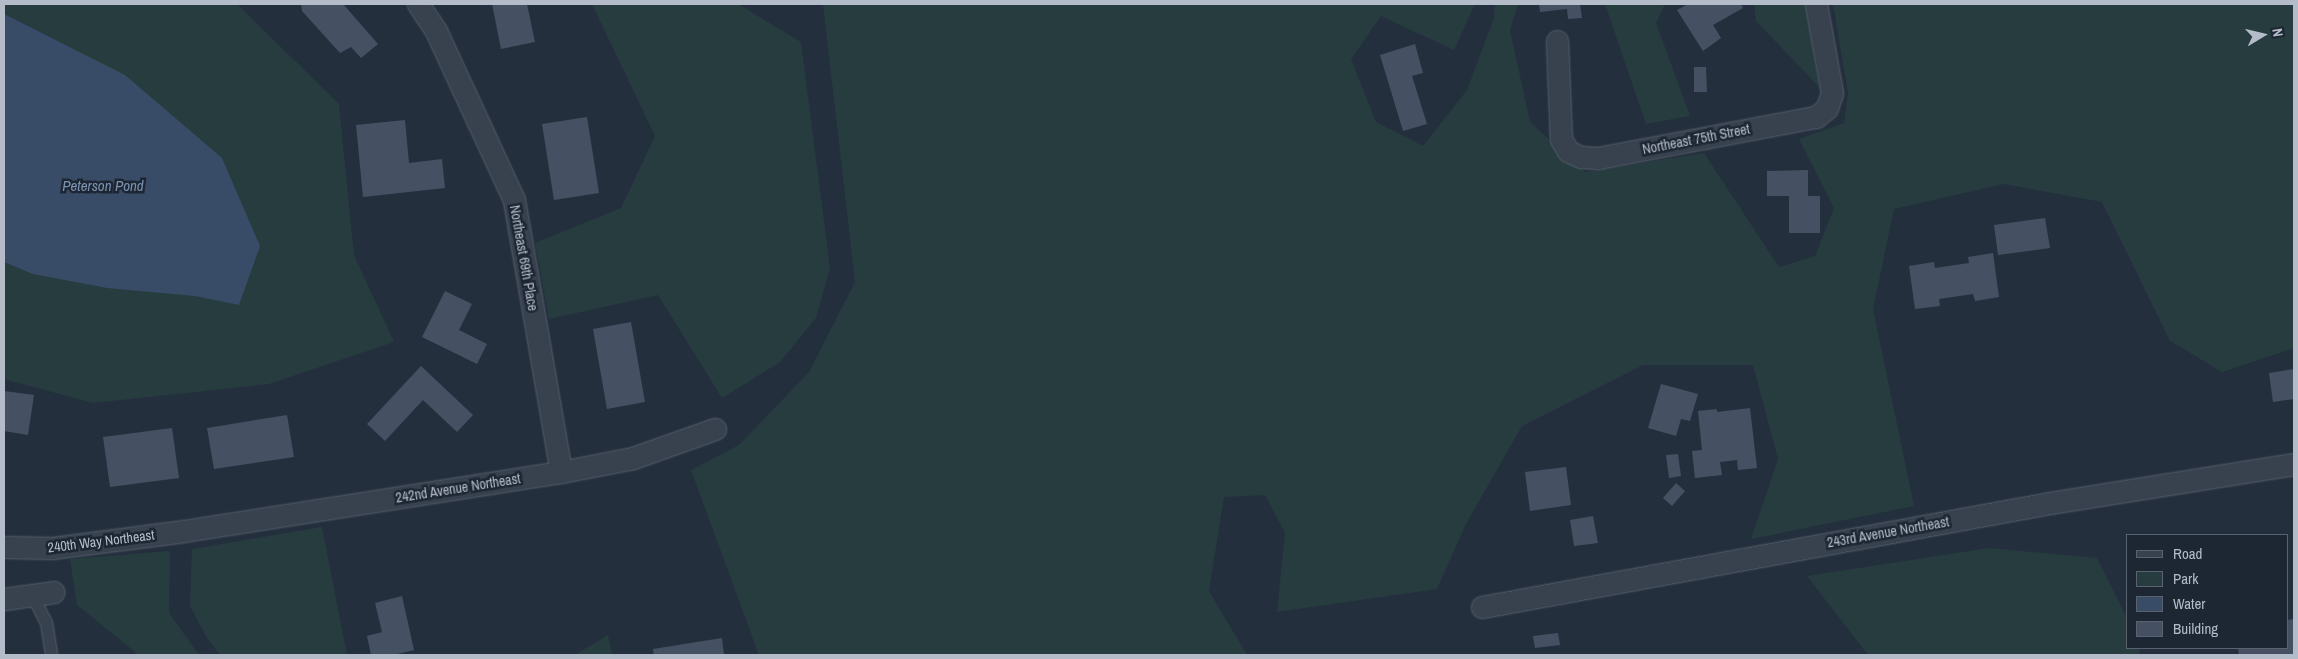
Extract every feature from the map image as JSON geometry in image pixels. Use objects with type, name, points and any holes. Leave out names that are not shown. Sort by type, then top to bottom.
[{"type":"street","name":"Northeast 69th Place","points":[[418,4],[436,31],[514,200],[561,472]]},
{"type":"street","name":"Northeast 75th Street","points":[[1557,41],[1560,139],[1568,151],[1581,157],[1598,158],[1816,117],[1827,108],[1832,92],[1816,4]]},
{"type":"street","name":"242nd Avenue Northeast","points":[[198,529],[561,472],[633,458],[715,429]]},
{"type":"street","name":"243rd Avenue Northeast","points":[[1482,607],[2050,502],[2294,464]]},
{"type":"street","name":"240th Way Northeast","points":[[4,547],[52,548],[198,529]]},
{"type":"street","points":[[4,599],[54,592]]},
{"type":"lane","points":[[32,596],[46,622],[51,655]]},
{"type":"green space","points":[[4,4],[237,4],[339,104],[354,255],[394,342],[269,384],[93,403],[4,379]]},
{"type":"green space","points":[[592,4],[738,4],[801,42],[830,268],[816,318],[780,362],[722,398],[658,295],[549,319],[535,243],[621,208],[655,136]]},
{"type":"green space","points":[[823,4],[1475,4],[1454,50],[1381,16],[1351,59],[1376,122],[1423,146],[1467,90],[1494,18],[1495,4],[1518,4],[1510,30],[1530,122],[1585,172],[1704,153],[1779,267],[1815,256],[1834,208],[1799,139],[1844,123],[1848,93],[1833,4],[2294,4],[2294,348],[2222,372],[2170,341],[2102,202],[2004,184],[1894,209],[1873,309],[1914,506],[1751,539],[1778,459],[1753,365],[1643,365],[1522,426],[1466,524],[1437,589],[1277,612],[1285,533],[1265,495],[1224,497],[1209,591],[1247,655],[759,655],[691,470],[739,445],[809,372],[855,282]]},
{"type":"green space","points":[[1605,4],[1665,4],[1656,23],[1690,116],[1646,124]]},
{"type":"green space","points":[[1754,4],[1805,4],[1819,87],[1756,21]]},
{"type":"green space","points":[[322,527],[347,655],[220,655],[207,638],[190,606],[192,549]]},
{"type":"green space","points":[[1989,548],[2097,558],[2126,616],[2126,649],[2139,649],[2140,655],[1868,655],[1807,576]]},
{"type":"green space","points":[[170,551],[169,613],[199,655],[139,655],[77,605],[70,559]]},
{"type":"green space","points":[[608,635],[612,655],[575,655]]},
{"type":"water","name":"Peterson Pond","points":[[4,14],[125,75],[222,158],[260,246],[239,305],[195,296],[107,288],[33,274],[4,262]]},
{"type":"building","points":[[301,4],[343,4],[378,44],[361,58],[351,47],[340,53],[302,11]]},
{"type":"building","points":[[492,4],[527,4],[535,42],[501,49]]},
{"type":"building","points":[[1539,4],[1580,4],[1582,18],[1568,19],[1567,9],[1540,12]]},
{"type":"building","points":[[1688,4],[1741,4],[1743,8],[1713,25],[1721,38],[1703,51],[1677,10]]},
{"type":"building","points":[[1415,44],[1423,73],[1412,76],[1427,124],[1403,131],[1380,55]]},
{"type":"building","points":[[1694,67],[1706,67],[1707,92],[1694,92]]},
{"type":"building","points":[[587,117],[599,193],[554,200],[542,124]]},
{"type":"building","points":[[405,120],[409,163],[442,159],[445,188],[363,197],[356,125]]},
{"type":"building","points":[[1808,170],[1808,196],[1820,196],[1820,233],[1789,233],[1789,196],[1767,196],[1767,171]]},
{"type":"building","points":[[2045,218],[2050,248],[1998,255],[1994,225]]},
{"type":"building","points":[[1993,253],[1999,297],[1975,301],[1973,294],[1939,299],[1940,306],[1915,309],[1909,266],[1934,262],[1935,268],[1969,263],[1968,257]]},
{"type":"building","points":[[445,291],[472,304],[459,330],[487,344],[477,364],[422,337]]},
{"type":"building","points":[[631,322],[645,402],[607,409],[593,329]]},
{"type":"building","points":[[421,366],[473,415],[457,432],[423,400],[385,441],[367,424]]},
{"type":"building","points":[[2294,369],[2294,399],[2273,402],[2269,373]]},
{"type":"building","points":[[1661,384],[1698,394],[1690,421],[1681,419],[1676,436],[1648,428]]},
{"type":"building","points":[[4,391],[34,395],[28,435],[4,431]]},
{"type":"building","points":[[1750,408],[1757,468],[1738,470],[1737,460],[1720,462],[1722,475],[1695,478],[1692,451],[1702,450],[1698,411],[1717,409],[1717,412]]},
{"type":"building","points":[[287,415],[294,457],[214,469],[207,428]]},
{"type":"building","points":[[172,428],[179,478],[110,487],[103,437]]},
{"type":"building","points":[[1678,454],[1681,476],[1669,478],[1666,455]]},
{"type":"building","points":[[1566,467],[1571,505],[1530,511],[1525,472]]},
{"type":"building","points":[[1676,483],[1685,491],[1672,506],[1663,498]]},
{"type":"building","points":[[1593,516],[1598,543],[1574,546],[1570,520]]},
{"type":"building","points":[[402,596],[414,650],[393,655],[371,655],[367,636],[382,632],[375,603]]},
{"type":"building","points":[[2294,619],[2294,655],[2239,655],[2238,649],[2288,649],[2288,620]]},
{"type":"building","points":[[1558,633],[1560,645],[1535,648],[1533,636]]},
{"type":"building","points":[[722,638],[724,655],[654,655],[653,649]]}]
